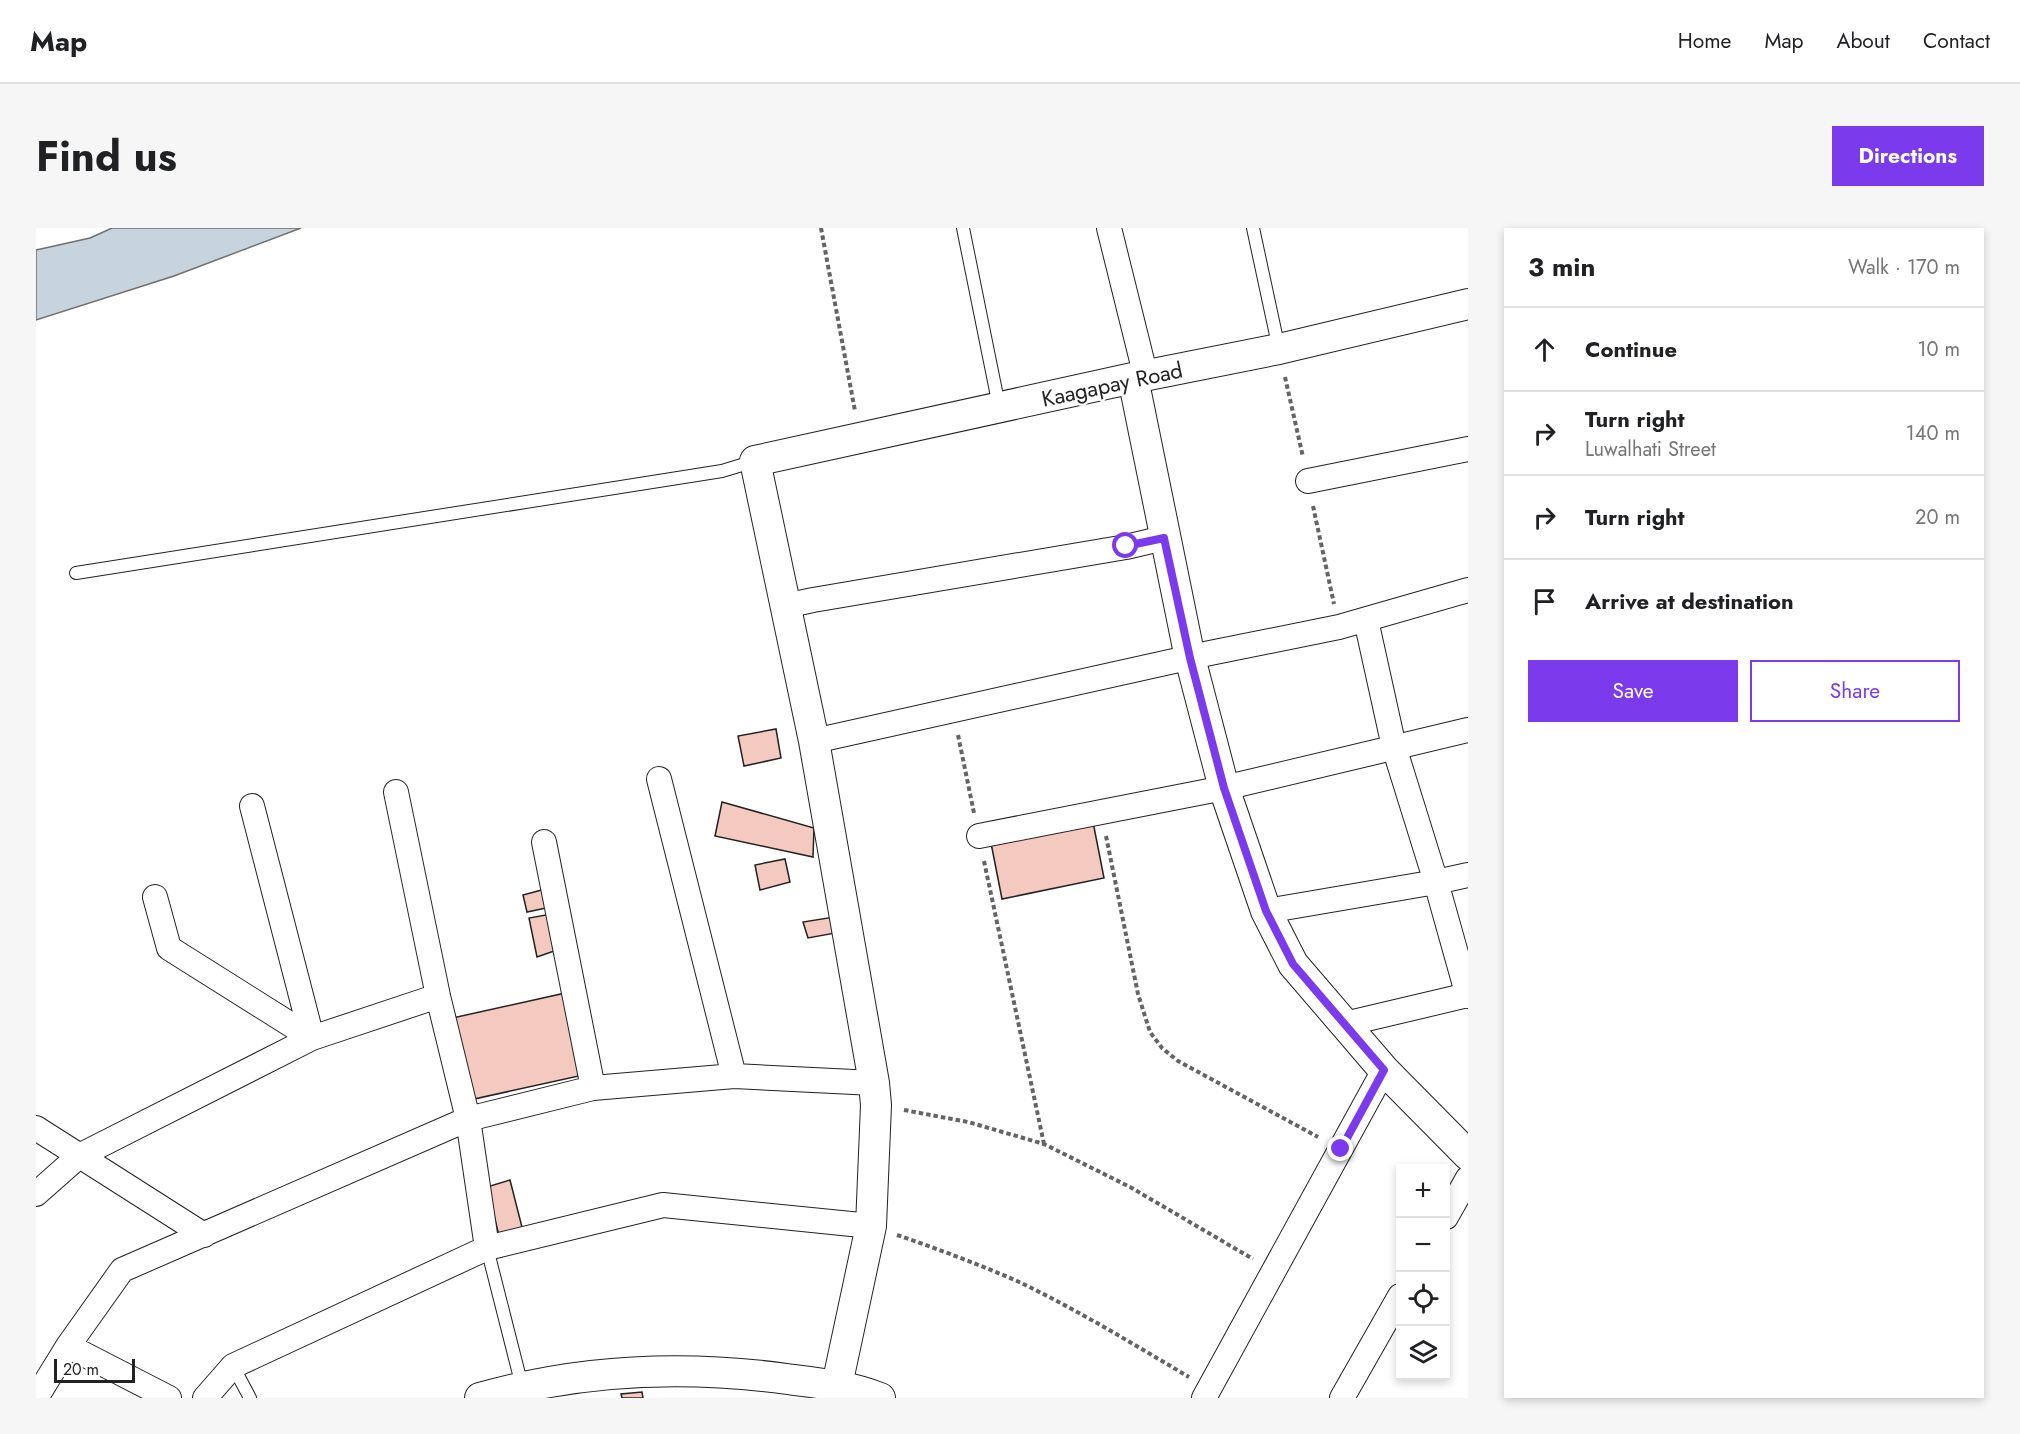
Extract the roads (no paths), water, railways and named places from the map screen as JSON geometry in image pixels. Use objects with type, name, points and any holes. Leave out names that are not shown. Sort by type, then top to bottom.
[{"type":"street","points":[[1109,228],[1139,377],[1164,538],[1190,658],[1224,788],[1266,911],[1293,964],[1384,1070],[1468,1155]]},
{"type":"street","name":"Kaagapay Road","points":[[755,461],[1139,377],[1279,349],[1468,304]]},
{"type":"street","points":[[1308,481],[1468,449]]},
{"type":"street","points":[[755,461],[814,741],[875,1094],[871,1226],[837,1385]]},
{"type":"street","points":[[785,606],[1115,549],[1164,538]]},
{"type":"street","points":[[814,741],[1366,620],[1468,591]]},
{"type":"street","points":[[1345,1024],[1468,996],[1436,882],[1394,747],[1366,620]]},
{"type":"street","points":[[979,836],[1224,788],[1468,730]]},
{"type":"street","points":[[659,779],[734,1076]]},
{"type":"street","points":[[396,792],[438,996],[468,1119],[487,1248]]},
{"type":"street","points":[[252,806],[312,1038]]},
{"type":"street","points":[[544,842],[593,1088]]},
{"type":"street","points":[[1266,911],[1468,875]]},
{"type":"street","points":[[156,897],[169,948],[312,1038]]},
{"type":"street","points":[[36,1194],[79,1156],[312,1038],[438,996]]},
{"type":"street","points":[[1214,1395],[1274,1272],[1384,1070]]},
{"type":"street","points":[[36,1398],[68,1346],[122,1270],[468,1119],[593,1088],[734,1076],[875,1094]]},
{"type":"street","points":[[36,1128],[204,1235]]},
{"type":"street","points":[[1450,1210],[1468,1178]]},
{"type":"street","points":[[205,1398],[233,1366],[487,1248],[663,1205],[871,1226]]},
{"type":"street","points":[[1342,1398],[1396,1305]]},
{"type":"street","points":[[68,1346],[169,1398]]},
{"type":"street","points":[[480,1398],[571,1377],[611,1373],[708,1371],[837,1385],[880,1398]]},
{"type":"lane","points":[[963,228],[999,407]]},
{"type":"lane","points":[[1253,228],[1279,349]]},
{"type":"lane","points":[[76,573],[722,471],[755,461]]},
{"type":"lane","points":[[487,1248],[522,1387]]},
{"type":"lane","points":[[233,1366],[250,1398]]}]
